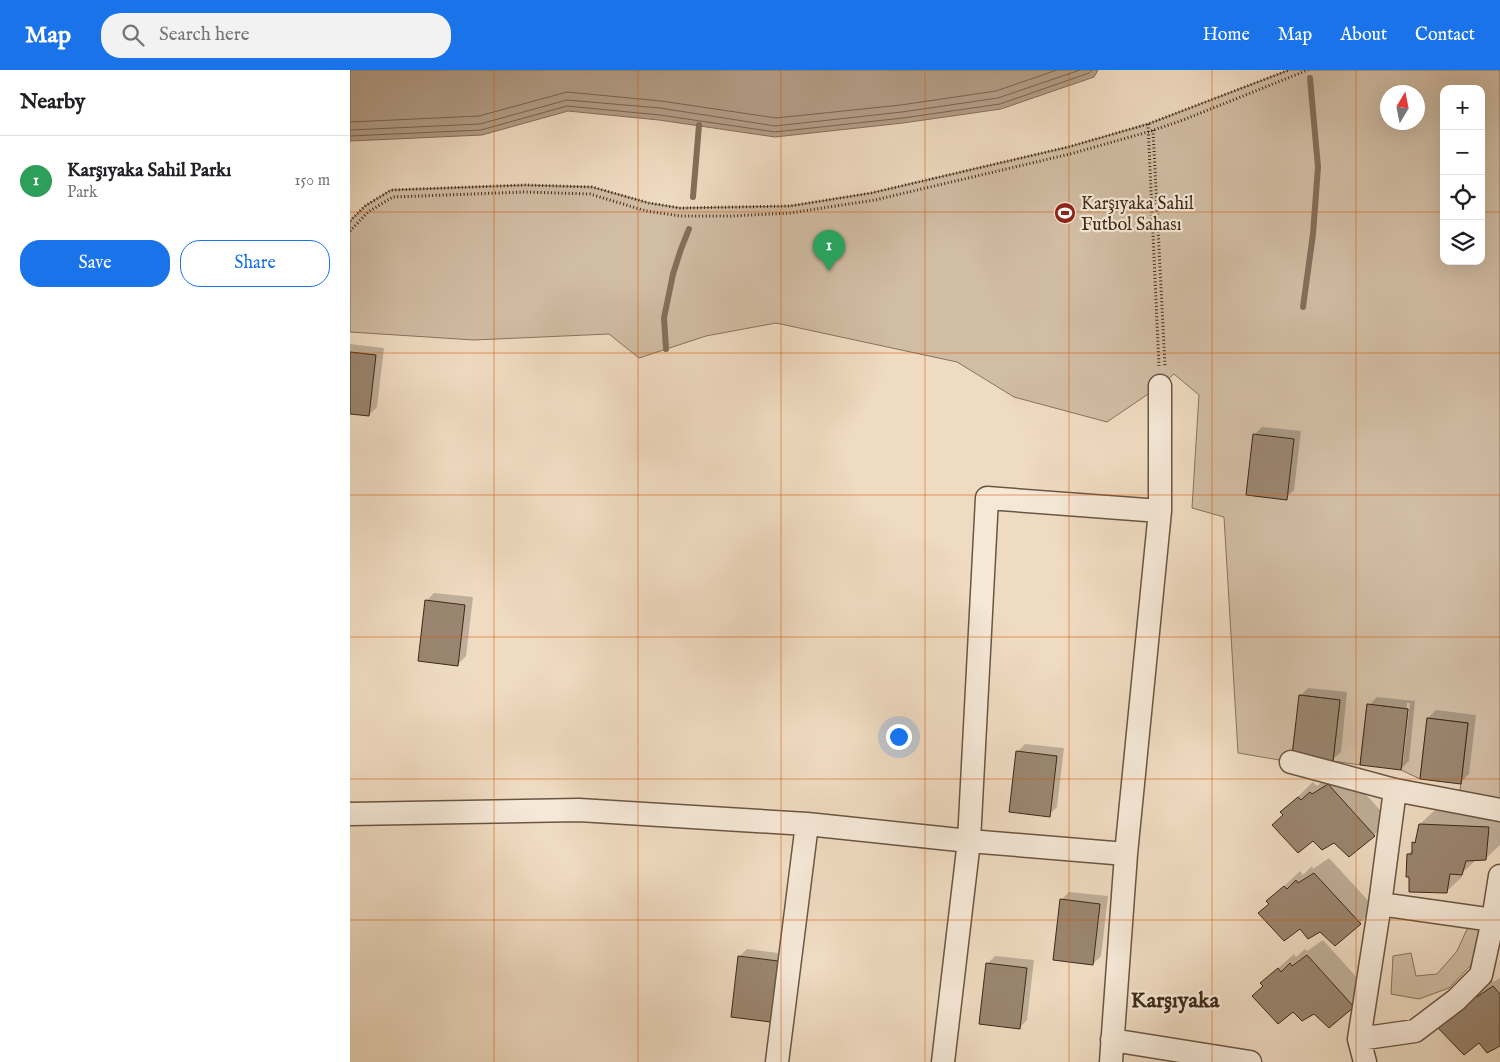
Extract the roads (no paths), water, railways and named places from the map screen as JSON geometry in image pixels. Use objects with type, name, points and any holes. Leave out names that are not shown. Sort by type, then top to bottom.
[{"type":"street","points":[[1111,1062],[1126,854],[1160,511],[1160,386]]},
{"type":"street","points":[[943,1062],[969,841],[987,498],[1160,511]]},
{"type":"street","points":[[1291,762],[1394,790],[1500,810]]},
{"type":"street","points":[[1365,1062],[1360,1039],[1380,904],[1394,790]]},
{"type":"street","points":[[350,814],[580,810],[807,824],[969,841],[1126,854]]},
{"type":"street","points":[[778,1062],[807,824]]},
{"type":"street","points":[[1360,1039],[1415,1031],[1456,1000],[1481,975],[1500,876]]},
{"type":"street","points":[[1380,904],[1493,920]]},
{"type":"street","points":[[1112,1040],[1250,1062]]},
{"type":"water","points":[[350,70],[1098,70],[1094,77],[1001,109],[903,123],[775,137],[659,120],[568,111],[482,135],[350,141]]},
{"type":"waterway","points":[[1303,307],[1313,234],[1318,167],[1310,78]]},
{"type":"waterway","points":[[693,197],[699,125]]},
{"type":"waterway","points":[[666,349],[664,318],[673,274],[689,229]]},
{"type":"place","name":"Karşıyaka Sahil Futbol Sahası","points":[[1065,213]]},
{"type":"place","name":"Karşıyaka Sahil Parkı","points":[[829,271]]},
{"type":"district","name":"Karşıyaka","points":[[1175,999]]}]
